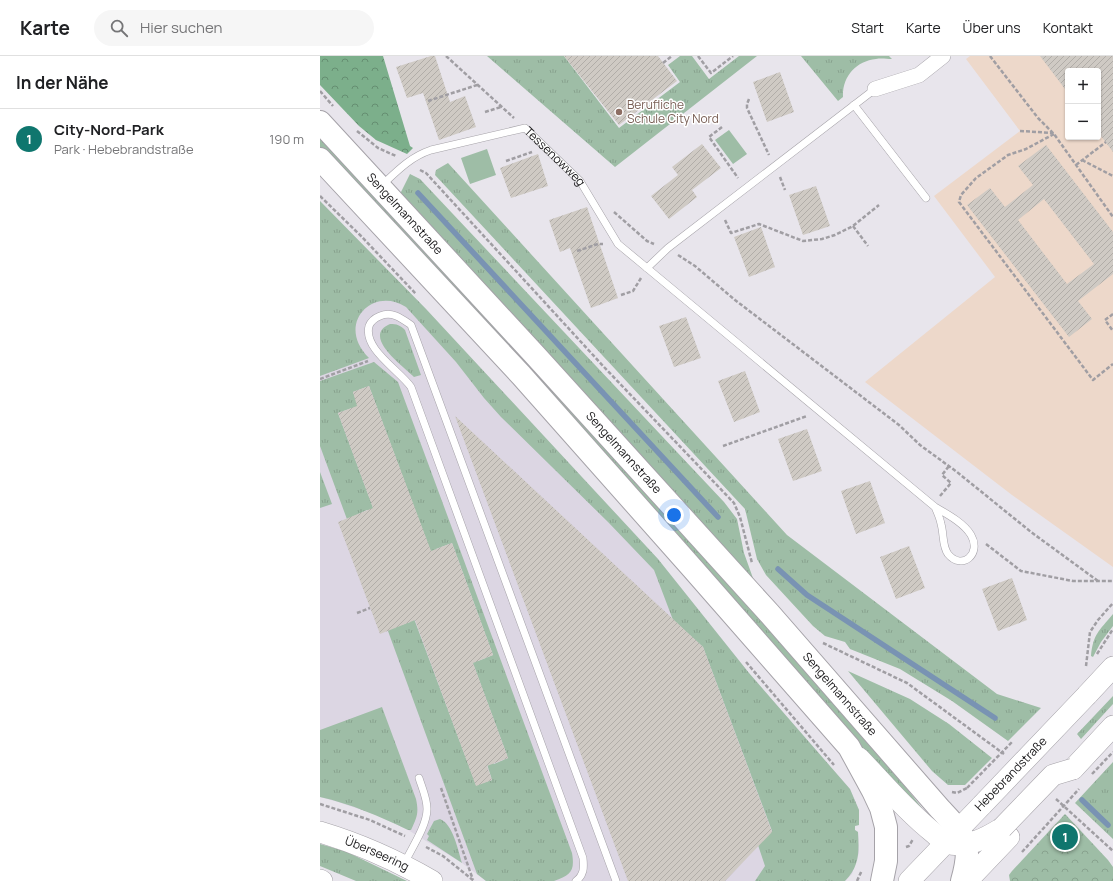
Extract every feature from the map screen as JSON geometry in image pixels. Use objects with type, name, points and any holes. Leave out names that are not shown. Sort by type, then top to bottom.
[{"type":"main road","name":"Sengelmannstraße","points":[[328,115],[380,187],[535,355],[763,607],[934,804],[957,839]]},
{"type":"main road","name":"Sengelmannstraße","points":[[320,160],[521,375],[694,569],[849,747],[924,825],[957,839]]},
{"type":"main road","name":"Hebebrandstraße","points":[[908,881],[957,839],[982,805],[1113,667]]},
{"type":"main road","points":[[967,881],[1011,839],[1082,777],[1113,726]]},
{"type":"main road","name":"Sengelmannstraße","points":[[849,747],[881,808],[886,827],[886,861],[882,881]]},
{"type":"main road","name":"Überseering","points":[[320,832],[349,840],[404,865],[432,881]]},
{"type":"main road","points":[[957,839],[1011,839]]},
{"type":"main road","points":[[957,839],[968,854],[962,881]]},
{"type":"street","points":[[876,89],[919,75],[943,56]]},
{"type":"lane","points":[[647,268],[668,248],[876,89]]},
{"type":"lane","points":[[854,105],[926,198]]},
{"type":"lane","points":[[380,187],[407,162],[419,154],[525,128]]},
{"type":"lane","name":"Tessenowweg","points":[[525,128],[580,181],[618,244],[935,507],[960,523],[971,534]]},
{"type":"lane","points":[[576,881],[583,874],[583,858],[410,387],[405,379],[374,349],[369,340],[368,332],[371,322],[378,316],[388,314],[398,317],[410,325],[616,881]]},
{"type":"lane","points":[[935,507],[941,524],[947,553],[952,558],[960,561],[968,560],[972,556],[975,550],[975,543],[971,534]]},
{"type":"lane","points":[[404,865],[425,822],[427,810],[426,798],[419,778]]},
{"type":"path","name":"Tessenowweg","points":[[446,56],[525,128]]},
{"type":"path","points":[[663,63],[672,56]]},
{"type":"path","points":[[698,56],[711,73],[733,56]]},
{"type":"path","points":[[990,56],[1038,118],[1054,134],[1113,216]]},
{"type":"path","points":[[428,101],[478,85]]},
{"type":"path","points":[[320,91],[328,115]]},
{"type":"path","points":[[749,99],[747,104],[748,108],[768,153],[776,165]]},
{"type":"path","points":[[485,112],[502,107]]},
{"type":"path","points":[[722,127],[709,137],[746,188]]},
{"type":"path","points":[[356,130],[378,148],[426,173],[604,367],[734,504],[740,518],[751,561]]},
{"type":"path","points":[[1020,131],[1054,134]]},
{"type":"path","points":[[1054,134],[1026,149],[1008,155],[976,178],[961,195],[959,202],[1093,380],[1113,364]]},
{"type":"path","points":[[1076,165],[1106,142]]},
{"type":"path","points":[[506,161],[546,148]]},
{"type":"path","points":[[1082,160],[1113,176]]},
{"type":"path","points":[[320,196],[361,236],[420,298]]},
{"type":"path","points":[[720,208],[731,234],[759,224],[803,241],[822,239],[836,235],[853,226],[879,205]]},
{"type":"path","points":[[613,211],[647,241],[668,248],[695,266],[735,300],[898,425],[920,445],[949,466],[1031,532],[1098,581]]},
{"type":"path","points":[[853,226],[868,246]]},
{"type":"path","points":[[577,251],[598,244],[618,244]]},
{"type":"path","points":[[621,295],[633,291],[647,268]]},
{"type":"path","points":[[1113,314],[1105,320],[1113,331]]},
{"type":"path","points":[[320,379],[382,356]]},
{"type":"path","points":[[723,446],[820,411]]},
{"type":"path","points":[[947,488],[951,482],[942,475],[949,466]]},
{"type":"path","points":[[971,534],[1021,571],[1072,581],[1113,581]]},
{"type":"path","points":[[1090,663],[1086,668],[1090,632],[1113,603]]},
{"type":"path","points":[[358,613],[370,608]]},
{"type":"path","points":[[1095,658],[1102,644],[1113,629]]},
{"type":"path","points":[[821,642],[907,683],[997,748],[1009,759]]},
{"type":"path","points":[[743,658],[835,766]]},
{"type":"path","points":[[1011,839],[1113,752]]},
{"type":"path","points":[[441,788],[474,881]]},
{"type":"path","points":[[957,793],[967,788]]},
{"type":"path","points":[[1051,795],[1113,851]]},
{"type":"path","points":[[320,804],[370,820],[415,841],[442,856],[474,881]]},
{"type":"path","points":[[857,881],[863,868]]},
{"type":"shaded area","points":[[970,56],[1113,56],[1113,567],[1012,495],[865,382],[995,277],[934,196],[1020,131],[966,59]]},
{"type":"shaded area","points":[[320,201],[426,309],[658,559],[749,673],[850,789],[859,810],[859,825],[855,826],[855,830],[858,832],[859,853],[852,874],[845,881],[486,881],[462,863],[408,830],[377,815],[320,797]]},
{"type":"green space","points":[[320,56],[383,56],[410,146],[413,148],[407,154],[376,140],[359,126],[320,85]]},
{"type":"green space","name":"Berufliche Schule City Nord","points":[[487,56],[564,56],[619,128],[680,82],[668,65],[680,56],[692,56],[709,79],[739,56],[757,56],[615,167]]},
{"type":"green space","points":[[801,56],[889,56],[892,59],[869,60],[862,63],[852,71],[848,77],[843,90],[843,97],[838,101]]},
{"type":"green space","points":[[729,130],[747,154],[733,164],[715,140]]},
{"type":"green space","points":[[320,136],[677,523],[904,785],[922,808],[922,811],[918,812],[674,530],[320,148]]},
{"type":"green space","points":[[487,149],[496,175],[470,184],[461,158]]},
{"type":"green space","points":[[448,163],[787,535],[997,694],[1041,708],[1008,741],[952,701],[900,669],[850,649],[845,642],[825,636],[813,626],[766,575],[757,559],[745,509],[435,175],[436,170]]},
{"type":"green space","points":[[410,174],[420,179],[724,502],[737,519],[744,553],[754,581],[579,387],[400,194]]},
{"type":"green space","points":[[320,201],[426,309],[658,559],[749,673],[850,789],[859,810],[859,825],[855,826],[855,830],[858,832],[858,858],[854,870],[845,881],[755,881],[765,866],[758,845],[772,831],[703,647],[673,620],[654,570],[608,522],[501,417],[456,362],[406,307],[393,302],[381,301],[370,305],[362,312],[357,322],[356,333],[359,345],[369,358],[320,376]]},
{"type":"green space","points":[[390,324],[398,325],[405,330],[421,375],[414,377],[394,359],[382,343],[380,336],[382,329]]},
{"type":"green space","points":[[374,362],[398,382],[572,853],[573,864],[570,872],[564,877],[554,881],[486,881],[477,874],[381,612],[393,628],[410,622],[413,616],[476,785],[492,780],[486,761],[491,759],[494,764],[508,758],[471,658],[478,661],[493,655],[452,543],[436,549],[437,554],[432,555],[369,386],[353,392],[360,411],[354,413],[352,408],[338,413],[375,513],[367,510],[352,517],[376,598],[320,446],[320,381]]},
{"type":"green space","points":[[320,472],[332,504],[320,508]]},
{"type":"green space","points":[[1113,614],[1113,626],[1101,642],[1093,657],[1091,656],[1095,638],[1100,629]]},
{"type":"green space","points":[[848,671],[910,699],[949,724],[992,758],[965,785],[948,785],[932,771]]},
{"type":"green space","points":[[1113,696],[1113,704],[1081,739],[1077,734]]},
{"type":"green space","points":[[382,707],[416,799],[417,815],[411,830],[354,807],[320,797],[320,730]]},
{"type":"green space","points":[[1113,762],[1113,839],[1075,803]]},
{"type":"green space","points":[[1065,814],[1108,860],[1113,867],[1113,881],[1010,881],[1009,875],[1012,871]]},
{"type":"green space","points":[[440,819],[445,822],[452,832],[462,863],[427,840],[429,836],[427,834],[434,821]]},
{"type":"green space","points":[[320,844],[345,851],[407,881],[356,881],[320,866]]},
{"type":"building","points":[[435,56],[450,102],[465,96],[476,127],[439,140],[423,93],[407,98],[396,67]]},
{"type":"building","points":[[564,56],[658,56],[677,81],[619,125]]},
{"type":"building","points":[[1040,56],[1113,56],[1113,152],[1101,136],[1101,68],[1065,68],[1065,89]]},
{"type":"building","points":[[780,72],[794,112],[767,122],[753,82]]},
{"type":"building","points":[[702,144],[721,168],[692,190],[697,197],[669,219],[651,196],[678,175],[672,167]]},
{"type":"building","points":[[1046,145],[1113,232],[1113,274],[1078,301],[1092,319],[1069,337],[967,205],[990,188],[1005,207],[1033,185],[1018,166]],"holes":[[[1044,199],[1094,264],[1067,284],[1018,220]]]},
{"type":"building","points":[[538,154],[548,186],[511,198],[500,168]]},
{"type":"building","points":[[816,186],[830,226],[803,235],[789,195]]},
{"type":"building","points":[[587,207],[618,298],[591,308],[570,248],[560,252],[549,220]]},
{"type":"building","points":[[761,227],[775,267],[749,277],[734,237]]},
{"type":"building","points":[[686,317],[701,358],[674,367],[659,326]]},
{"type":"building","points":[[745,371],[760,412],[734,422],[718,381]]},
{"type":"building","points":[[369,386],[431,551],[452,543],[493,655],[473,663],[508,758],[487,766],[492,780],[476,786],[415,620],[380,634],[338,522],[373,508],[338,413],[357,406],[353,392]]},
{"type":"building","points":[[455,416],[703,647],[772,832],[725,881],[628,881]]},
{"type":"building","points":[[807,429],[822,471],[793,481],[778,439]]},
{"type":"building","points":[[870,481],[885,523],[856,534],[841,491]]},
{"type":"building","points":[[909,546],[925,588],[896,599],[880,557]]},
{"type":"building","points":[[1012,578],[1027,620],[998,631],[982,589]]},
{"type":"waterway","points":[[418,193],[718,517]]},
{"type":"waterway","points":[[778,569],[807,595],[995,718]]},
{"type":"waterway","points":[[1082,800],[1108,825]]},
{"type":"place","name":"Berufliche Schule City Nord","points":[[619,112]]},
{"type":"place","name":"City-Nord-Park","points":[[1065,837]]}]
